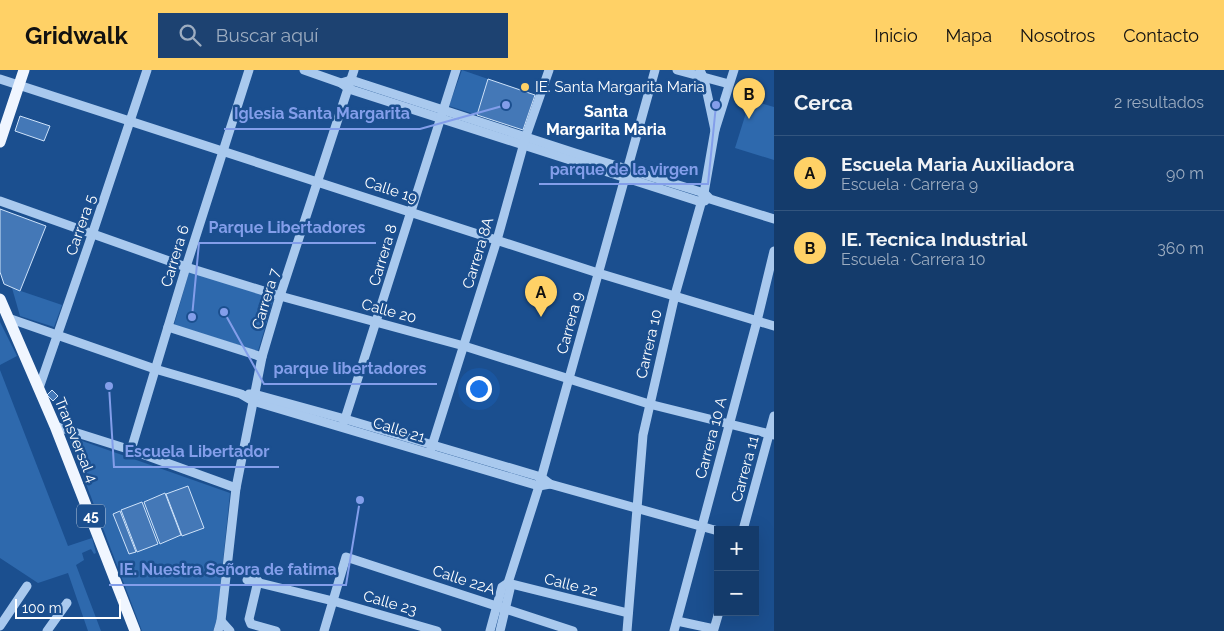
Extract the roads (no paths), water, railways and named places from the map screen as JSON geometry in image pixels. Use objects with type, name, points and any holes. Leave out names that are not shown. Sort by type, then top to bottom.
[{"type":"main road","points":[[0,142],[24,70]]},
{"type":"main road","name":"45","points":[[0,299],[4,316]]},
{"type":"main road","name":"Transversal 4","points":[[4,316],[55,426],[135,631]]},
{"type":"street","name":"Carrera 5","points":[[39,388],[147,70]]},
{"type":"street","name":"Carrera 6","points":[[131,450],[222,151],[249,70]]},
{"type":"street","points":[[304,70],[574,157],[774,218]]},
{"type":"street","name":"Carrera 7","points":[[218,631],[221,621],[236,488],[262,357],[280,296],[319,181],[347,84],[354,70]]},
{"type":"street","name":"Carrera 8","points":[[344,423],[456,70]]},
{"type":"street","name":"Carrera 8A","points":[[431,449],[497,240],[525,141],[549,70]]},
{"type":"street","name":"Carrera 9","points":[[501,607],[510,589],[508,583],[540,482],[655,70]]},
{"type":"street","points":[[677,70],[702,74],[729,84]]},
{"type":"street","name":"Carrera 10","points":[[627,631],[642,435],[675,295],[705,198],[715,130],[734,70]]},
{"type":"street","points":[[702,74],[715,130]]},
{"type":"street","name":"Calle 19","points":[[0,79],[598,273],[774,326]]},
{"type":"street","name":"Calle 20","points":[[0,201],[186,267],[280,296],[464,346],[649,404],[771,435]]},
{"type":"street","name":"Carrera 10 A","points":[[674,631],[774,252]]},
{"type":"street","name":"Calle 21","points":[[4,316],[155,369],[540,482],[714,531]]},
{"type":"street","points":[[168,328],[262,357]]},
{"type":"street","name":"Carrera 11","points":[[744,526],[771,435],[774,416]]},
{"type":"street","points":[[55,426],[131,450],[236,488]]},
{"type":"street","name":"Calle 22A","points":[[333,601],[346,557],[573,631]]},
{"type":"street","name":"Calle 23","points":[[247,580],[333,601],[437,631]]},
{"type":"street","points":[[258,582],[248,619],[251,624],[276,631]]},
{"type":"street","name":"Calle 22","points":[[508,583],[628,613]]},
{"type":"street","points":[[0,626],[27,586]]},
{"type":"street","points":[[324,631],[333,601]]},
{"type":"street","points":[[47,631],[66,603]]},
{"type":"street","points":[[490,631],[501,607]]},
{"type":"street","points":[[500,631],[501,607]]},
{"type":"street","points":[[677,620],[714,629],[718,616]]},
{"type":"street","points":[[221,621],[230,631]]},
{"type":"place","name":"IE. Santa Margarita Maria","points":[[525,87]]},
{"type":"place","name":"Iglesia Santa Margarita","points":[[506,105]]},
{"type":"place","name":"parque de la virgen","points":[[716,105]]},
{"type":"place","name":"IE. Tecnica Industrial","points":[[749,119]]},
{"type":"place","name":"parque libertadores","points":[[224,312]]},
{"type":"place","name":"Parque Libertadores","points":[[192,317]]},
{"type":"place","name":"Escuela Maria Auxiliadora","points":[[541,317]]},
{"type":"place","name":"Escuela Libertador","points":[[109,386]]},
{"type":"place","name":"IE. Nuestra Señora de fatima","points":[[360,500]]},
{"type":"district","name":"Santa Margarita Maria","points":[[606,120]]}]
